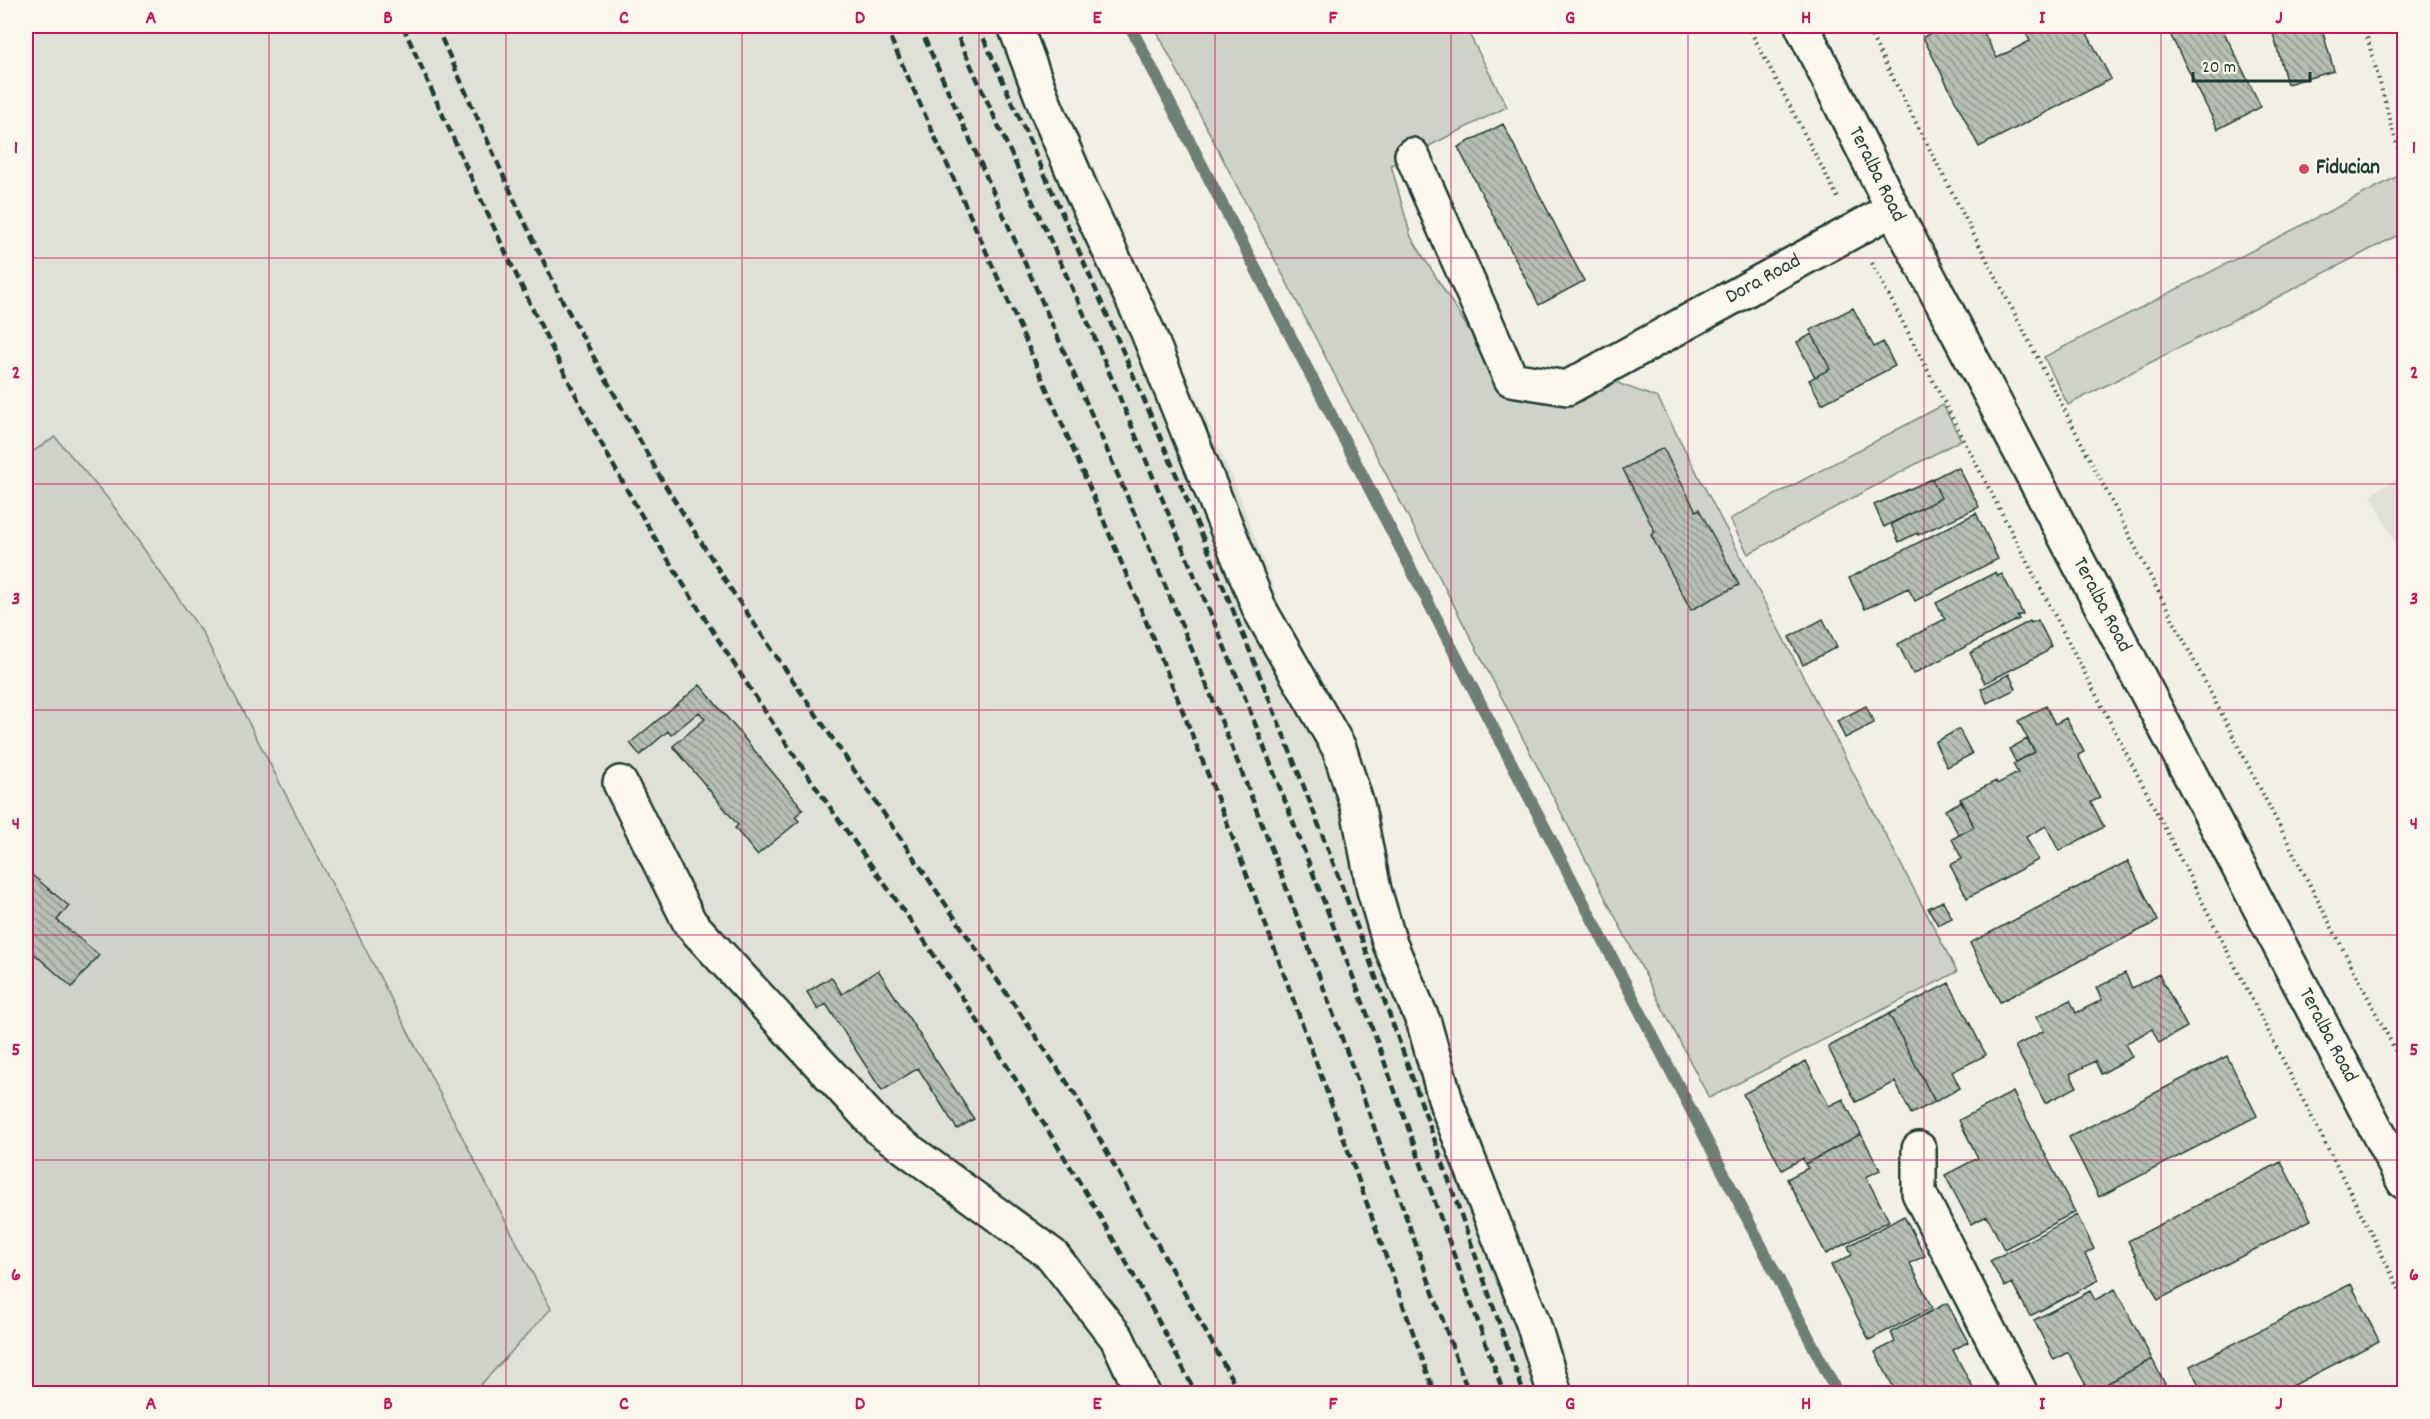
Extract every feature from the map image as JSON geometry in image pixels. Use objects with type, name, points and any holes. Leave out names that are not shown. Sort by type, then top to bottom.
[{"type":"street","points":[[1015,26],[1046,108],[1081,190],[1147,330],[1260,610],[1339,748],[1358,808],[1374,890],[1390,944],[1424,1023],[1447,1105],[1533,1323],[1556,1394]]},
{"type":"street","name":"Teralba Road","points":[[1802,26],[1893,209],[2404,1182]]},
{"type":"street","name":"Dora Road","points":[[1412,155],[1511,379],[1567,388],[1893,209]]},
{"type":"street","points":[[620,783],[690,923],[881,1130],[1052,1255],[1117,1338],[1143,1394]]},
{"type":"street","points":[[1919,1149],[1919,1193],[2021,1394]]},
{"type":"path","points":[[1748,26],[1841,203]]},
{"type":"path","points":[[1866,26],[2404,1067]]},
{"type":"path","points":[[2364,26],[2404,170]]},
{"type":"path","points":[[1869,257],[2149,797],[2404,1298]]},
{"type":"shaded area","points":[[26,26],[1030,26],[1235,483],[1570,1393],[472,1393],[551,1308],[202,631],[110,501],[55,438],[26,456]]},
{"type":"shaded area","points":[[1154,26],[1465,26],[1507,107],[1391,165],[1411,237],[1504,386],[1552,401],[1615,382],[1658,398],[1957,972],[1709,1098]]},
{"type":"shaded area","points":[[2398,176],[2404,189],[2404,232],[2068,405],[2044,357]]},
{"type":"shaded area","points":[[1943,405],[1961,440],[1748,554],[1730,519]]},
{"type":"shaded area","points":[[55,437],[110,501],[202,632],[551,1309],[473,1393],[26,1394],[26,456]]},
{"type":"shaded area","points":[[2404,473],[2404,560],[2371,495]]},
{"type":"building","points":[[1945,26],[1980,26],[1997,58],[2030,41],[2022,26],[2083,26],[2111,79],[1979,147],[1923,37]]},
{"type":"building","points":[[2166,26],[2221,26],[2261,107],[2218,129]]},
{"type":"building","points":[[2271,26],[2321,26],[2334,71],[2287,84]]},
{"type":"building","points":[[1503,124],[1584,281],[1539,305],[1458,147]]},
{"type":"building","points":[[1853,308],[1874,347],[1883,342],[1895,366],[1822,404],[1809,380],[1830,369],[1810,330]]},
{"type":"building","points":[[1812,334],[1830,369],[1815,377],[1797,342]]},
{"type":"building","points":[[1663,448],[1696,511],[1699,509],[1739,585],[1691,610],[1651,535],[1655,532],[1623,469]]},
{"type":"building","points":[[1954,468],[1954,470],[1959,468],[1979,507],[1899,542],[1891,524],[1941,498],[1932,479]]},
{"type":"building","points":[[1932,479],[1941,498],[1884,527],[1874,505]]},
{"type":"building","points":[[1976,513],[1998,559],[1915,601],[1908,588],[1865,609],[1849,578]]},
{"type":"building","points":[[1996,572],[1998,576],[2002,574],[2023,614],[2017,616],[2019,619],[1913,674],[1898,644],[1945,619],[1936,603]]},
{"type":"building","points":[[1823,619],[1837,647],[1803,665],[1789,637]]},
{"type":"building","points":[[2038,620],[2051,646],[2046,652],[1985,683],[1970,653],[2030,621],[2031,623]]},
{"type":"building","points":[[2009,674],[2016,689],[1987,703],[1981,689]]},
{"type":"building","points":[[700,685],[803,809],[795,817],[799,821],[757,855],[735,828],[738,825],[673,746],[705,719],[699,712],[671,735],[668,731],[640,755],[630,743]]},
{"type":"building","points":[[1866,706],[1874,723],[1845,738],[1837,721]]},
{"type":"building","points":[[2046,706],[2055,724],[2066,718],[2084,752],[2078,755],[2100,798],[2091,802],[2104,827],[2059,851],[2046,826],[2026,837],[2038,860],[1967,898],[1950,865],[1962,859],[1952,839],[1974,827],[1960,799],[2018,773],[2013,764],[2035,752],[2018,721]]},
{"type":"building","points":[[1959,729],[1972,754],[1947,767],[1935,742]]},
{"type":"building","points":[[2027,739],[2035,752],[2016,762],[2009,749]]},
{"type":"building","points":[[1962,801],[1974,827],[1959,835],[1945,810]]},
{"type":"building","points":[[2128,861],[2158,921],[2000,1002],[1970,943]]},
{"type":"building","points":[[26,870],[69,906],[57,920],[99,955],[72,987],[32,952],[26,960]]},
{"type":"building","points":[[1943,901],[1952,918],[1938,925],[1928,908]]},
{"type":"building","points":[[878,970],[974,1119],[957,1129],[918,1068],[882,1091],[826,1004],[818,1010],[807,992],[831,977],[842,994]]},
{"type":"building","points":[[2125,973],[2132,988],[2159,974],[2187,1027],[2159,1043],[2152,1029],[2125,1044],[2132,1057],[2101,1074],[2095,1061],[2070,1074],[2077,1087],[2045,1103],[2015,1046],[2044,1031],[2036,1017],[2070,1000],[2076,1013],[2102,1000],[2096,988]]},
{"type":"building","points":[[1949,983],[1986,1055],[1952,1072],[1960,1088],[1935,1102],[1889,1014]]},
{"type":"building","points":[[1889,1014],[1935,1102],[1911,1114],[1895,1082],[1856,1102],[1828,1047]]},
{"type":"building","points":[[2227,1056],[2257,1116],[2099,1197],[2069,1137]]},
{"type":"building","points":[[1806,1061],[1829,1106],[1843,1099],[1861,1134],[1805,1164],[1803,1158],[1782,1170],[1743,1094]]},
{"type":"building","points":[[2013,1092],[2075,1212],[2004,1249],[1987,1216],[1971,1224],[1945,1175],[1978,1158],[1959,1120]]},
{"type":"building","points":[[1861,1134],[1880,1170],[1866,1177],[1889,1221],[1826,1254],[1787,1179],[1808,1168],[1805,1164]]},
{"type":"building","points":[[2281,1162],[2311,1220],[2158,1300],[2128,1241]]},
{"type":"building","points":[[2077,1215],[2094,1249],[2085,1254],[2099,1280],[2030,1316],[2012,1283],[2005,1287],[1990,1261]]},
{"type":"building","points":[[1904,1216],[1925,1256],[1910,1263],[1932,1308],[1869,1340],[1831,1265],[1852,1255],[1848,1246]]},
{"type":"building","points":[[2351,1284],[2379,1341],[2277,1394],[2203,1394],[2190,1366]]},
{"type":"building","points":[[2115,1289],[2152,1359],[2090,1393],[2068,1352],[2054,1360],[2034,1320],[2090,1291],[2095,1300]]},
{"type":"building","points":[[1947,1303],[1968,1342],[1953,1350],[1974,1390],[1968,1394],[1897,1394],[1875,1352],[1895,1342],[1891,1332]]},
{"type":"building","points":[[2152,1359],[2170,1394],[2090,1394],[2090,1393]]},
{"type":"waterway","points":[[1130,26],[1838,1394]]},
{"type":"railway","points":[[403,26],[525,294],[591,425],[664,553],[790,749],[901,906],[1042,1120],[1138,1283],[1196,1394]]},
{"type":"railway","points":[[436,26],[561,298],[663,482],[734,594],[1075,1094],[1240,1394]]},
{"type":"railway","points":[[885,26],[1075,453],[1183,712],[1281,967],[1435,1394]]},
{"type":"railway","points":[[919,26],[1105,445],[1212,698],[1312,957],[1469,1394]]},
{"type":"railway","points":[[953,26],[1093,334],[1235,672],[1365,1008],[1504,1394]]},
{"type":"railway","points":[[978,26],[1154,423],[1291,754],[1394,1027],[1524,1394]]},
{"type":"place","name":"Fiducian","points":[[2304,169]]}]
